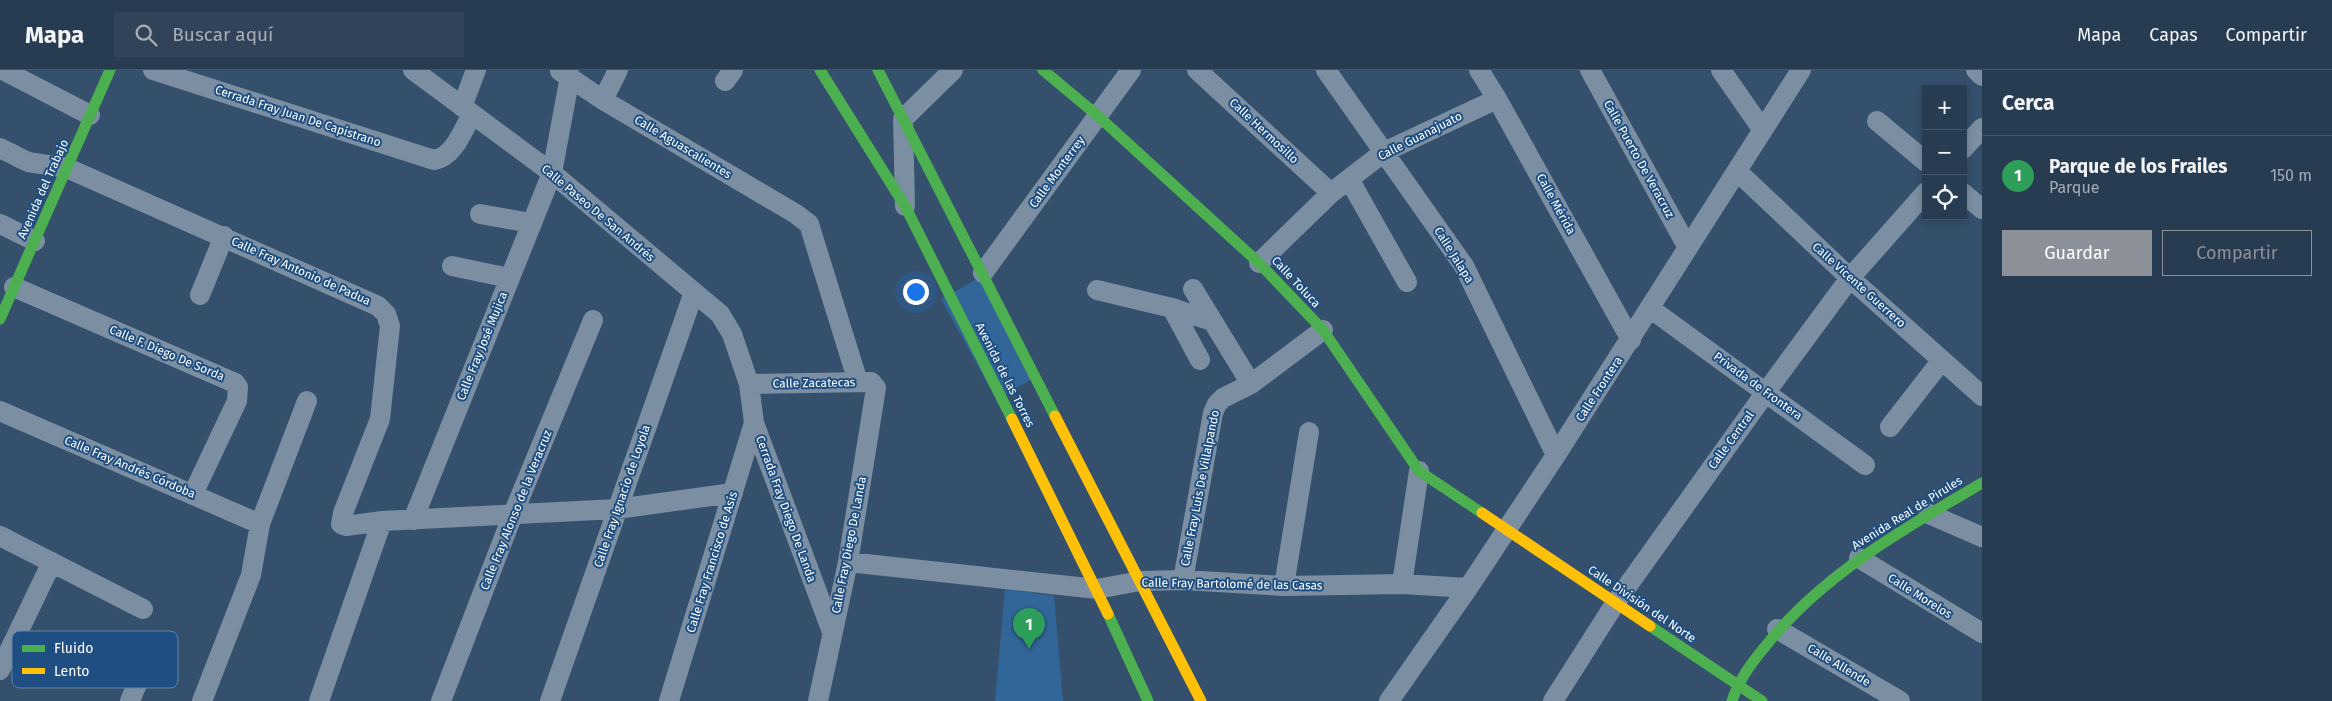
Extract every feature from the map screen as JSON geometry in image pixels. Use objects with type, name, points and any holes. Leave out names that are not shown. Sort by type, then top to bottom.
[{"type":"street","points":[[3,70],[90,115]]},
{"type":"street","name":"Avenida del Trabajo","points":[[0,319],[110,70]]},
{"type":"street","name":"Cerrada Fray Juan De Capistrano","points":[[153,70],[434,160],[443,159],[450,152],[467,110]]},
{"type":"street","name":"Calle Paseo De San Andrés","points":[[413,70],[552,173],[720,314],[727,323],[749,384]]},
{"type":"street","points":[[467,110],[476,70]]},
{"type":"street","points":[[604,100],[618,70]]},
{"type":"street","name":"Avenida de las Torres","points":[[820,70],[905,206],[1097,589],[1148,701]]},
{"type":"street","points":[[878,70],[1201,701]]},
{"type":"street","points":[[905,206],[904,119],[953,70]]},
{"type":"street","name":"Calle Toluca","points":[[1043,70],[1098,116],[1259,263],[1322,330],[1419,470],[1508,528]]},
{"type":"street","name":"Calle Monterrey","points":[[983,273],[1130,70]]},
{"type":"street","name":"Calle Hermosillo","points":[[1197,70],[1330,193]]},
{"type":"street","name":"Calle Jalapa","points":[[1326,70],[1464,266],[1556,455]]},
{"type":"street","name":"Calle Mérida","points":[[1479,70],[1498,99],[1631,340]]},
{"type":"street","name":"Calle Puerto De Veracruz","points":[[1590,70],[1688,248]]},
{"type":"street","points":[[1721,70],[1762,129]]},
{"type":"street","name":"Calle Frontera","points":[[1389,701],[1468,588],[1556,455],[1631,340],[1762,129],[1801,70]]},
{"type":"street","points":[[1976,70],[1982,76]]},
{"type":"street","name":"Calle Aguascalientes","points":[[564,73],[604,100],[796,214],[809,224]]},
{"type":"street","name":"Calle Fray José Mujica","points":[[413,520],[552,173],[564,73]]},
{"type":"street","name":"Calle Guanajuato","points":[[1259,263],[1330,193],[1384,152],[1498,99]]},
{"type":"street","points":[[1876,121],[1922,159]]},
{"type":"street","points":[[1967,145],[1982,128]]},
{"type":"street","name":"Calle Fray Antonio de Padua","points":[[0,148],[28,162],[67,168],[224,236],[378,306],[386,314],[390,326],[380,420],[343,513],[341,524],[346,526],[382,521]]},
{"type":"street","name":"Calle Vicente Guerrero","points":[[1737,171],[1850,278],[1982,396]]},
{"type":"street","points":[[1349,179],[1407,282]]},
{"type":"street","name":"Calle Central","points":[[1553,701],[1616,602],[1766,392],[1850,278],[1922,197]]},
{"type":"street","points":[[1967,197],[1982,209]]},
{"type":"street","points":[[480,214],[531,223]]},
{"type":"street","points":[[0,224],[35,241]]},
{"type":"street","name":"Calle Fray Diego De Landa","points":[[809,224],[867,385],[848,562],[818,701]]},
{"type":"street","points":[[200,295],[224,236]]},
{"type":"street","points":[[452,266],[510,278]]},
{"type":"street","name":"Calle F. Diego De Sorda","points":[[14,287],[235,383],[238,387],[237,402],[192,494]]},
{"type":"street","points":[[1193,289],[1250,384]]},
{"type":"street","points":[[1097,290],[1172,308],[1212,321]]},
{"type":"street","name":"Calle Fray Ignacio de Loyola","points":[[550,701],[694,292]]},
{"type":"street","points":[[1172,308],[1200,360]]},
{"type":"street","name":"Privada de Frontera","points":[[1650,309],[1864,465]]},
{"type":"street","name":"Calle Fray Alonso de la Veracruz","points":[[441,701],[513,514],[593,320]]},
{"type":"street","name":"Calle Fray Luis De Villalpando","points":[[1182,580],[1216,404],[1223,398],[1250,384],[1322,330]]},
{"type":"street","points":[[1890,427],[1942,360]]},
{"type":"street","name":"Calle Zacatecas","points":[[749,384],[867,385]]},
{"type":"street","name":"Cerrada Fray Diego De Landa","points":[[749,384],[754,423],[832,632]]},
{"type":"street","points":[[202,701],[252,575],[260,524],[307,401]]},
{"type":"street","name":"Calle Fray Andrés Córdoba","points":[[0,410],[260,524]]},
{"type":"street","name":"Calle Fray Francisco de Asís","points":[[669,701],[754,423]]},
{"type":"street","points":[[1284,586],[1309,432]]},
{"type":"street","points":[[1402,584],[1419,470]]},
{"type":"street","name":"Avenida Real de Pirules","points":[[1732,701],[1737,685],[1778,628],[1859,558],[1982,483]]},
{"type":"street","points":[[319,701],[382,521],[617,509],[733,494]]},
{"type":"street","points":[[1929,514],[1982,537]]},
{"type":"street","name":"Calle División del Norte","points":[[1508,528],[1762,701]]},
{"type":"street","points":[[0,536],[143,608]]},
{"type":"street","name":"Calle Morelos","points":[[1859,558],[1982,633]]},
{"type":"street","points":[[19,631],[52,562]]},
{"type":"street","name":"Calle Fray Bartolomé de las Casas","points":[[848,562],[1097,589],[1140,581],[1182,580],[1284,586],[1402,584],[1468,588]]},
{"type":"street","name":"Calle Allende","points":[[1778,628],[1900,701]]},
{"type":"street","points":[[0,670],[12,645]]},
{"type":"street","points":[[130,701],[136,688]]},
{"type":"shaded area","points":[[981,277],[1036,377],[996,399],[941,299]]},
{"type":"shaded area","points":[[1005,589],[1054,596],[1063,701],[995,701]]},
{"type":"traffic: fast","points":[[0,319],[110,70]]},
{"type":"traffic: fast","points":[[820,70],[905,206],[1012,419]]},
{"type":"traffic: fast","points":[[878,70],[1055,416]]},
{"type":"traffic: fast","points":[[1043,70],[1098,116],[1259,263],[1323,330],[1419,471],[1482,513]]},
{"type":"traffic: fast","points":[[1732,701],[1747,670],[1768,643],[1790,618],[1840,573],[1895,535],[1982,483]]},
{"type":"traffic: fast","points":[[1108,614],[1148,701]]},
{"type":"traffic: fast","points":[[1650,626],[1762,701]]},
{"type":"traffic: slow","points":[[1055,416],[1201,701]]},
{"type":"traffic: slow","points":[[1012,419],[1108,614]]},
{"type":"traffic: slow","points":[[1482,513],[1650,626]]},
{"type":"place","name":"Parque de los Frailes","points":[[1029,649]]}]
